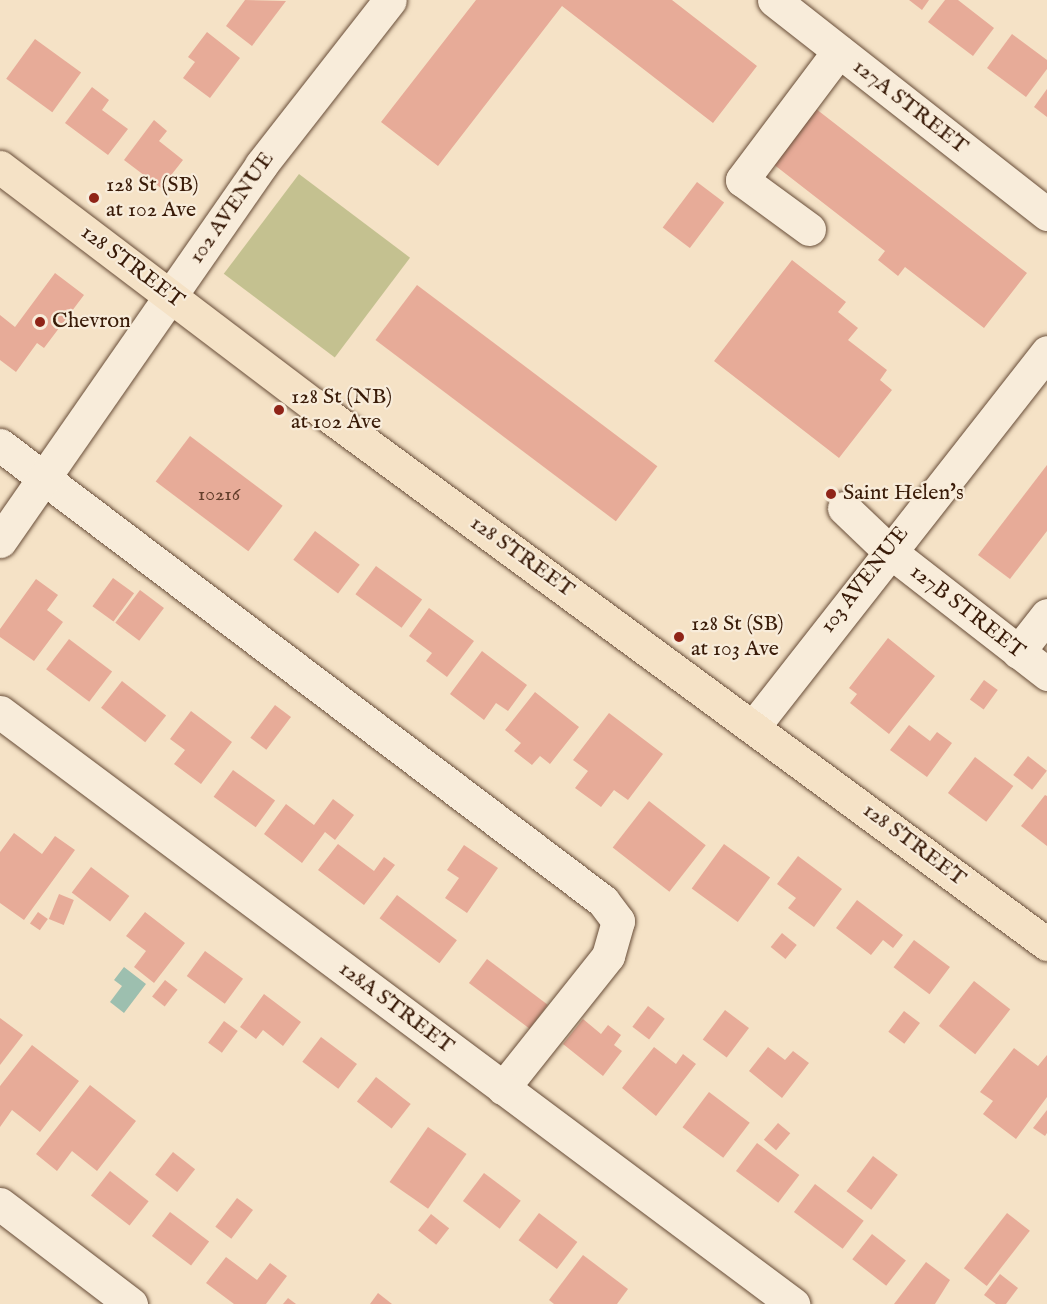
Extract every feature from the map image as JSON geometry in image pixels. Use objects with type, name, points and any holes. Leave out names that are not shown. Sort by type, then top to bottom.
[{"type":"main road","name":"128 STREET","points":[[0,168],[1047,944]]},
{"type":"street","name":"102 AVENUE","points":[[0,540],[45,479],[293,121],[390,0]]},
{"type":"street","name":"127A STREET","points":[[774,0],[1047,214]]},
{"type":"street","points":[[809,229],[742,180],[839,51]]},
{"type":"street","name":"103 AVENUE","points":[[753,726],[888,550],[1047,352]]},
{"type":"street","points":[[0,445],[603,901],[618,921],[608,956],[503,1088]]},
{"type":"street","name":"127B STREET","points":[[844,508],[888,550],[1047,674]]},
{"type":"street","points":[[1018,652],[1047,615]]},
{"type":"street","name":"128A STREET","points":[[0,712],[793,1304]]},
{"type":"street","points":[[0,1204],[131,1304]]},
{"type":"shaded area","points":[[299,174],[410,258],[335,357],[224,274]]},
{"type":"shaded area","points":[[124,967],[146,984],[124,1013],[110,1002],[122,986],[114,980]]},
{"type":"building","points":[[245,0],[286,1],[252,46],[226,26]]},
{"type":"building","points":[[476,0],[672,0],[757,66],[713,123],[562,6],[438,166],[381,122]]},
{"type":"building","points":[[909,0],[929,0],[922,10]]},
{"type":"building","points":[[945,0],[958,0],[994,28],[973,56],[928,22]]},
{"type":"building","points":[[207,32],[240,58],[210,98],[183,78],[195,62],[188,57]]},
{"type":"building","points":[[1012,34],[1047,60],[1047,69],[1026,97],[987,68]]},
{"type":"building","points":[[35,39],[81,73],[52,112],[6,79]]},
{"type":"building","points":[[92,87],[109,100],[102,110],[128,129],[108,155],[65,123]]},
{"type":"building","points":[[1047,89],[1047,117],[1034,107]]},
{"type":"building","points":[[811,105],[1027,273],[984,328],[905,267],[898,276],[878,260],[885,251],[768,160]]},
{"type":"building","points":[[154,120],[167,131],[159,141],[183,160],[161,188],[124,160]]},
{"type":"building","points":[[697,182],[724,202],[690,248],[663,228]]},
{"type":"building","points":[[792,260],[846,302],[838,312],[858,328],[848,340],[887,370],[880,380],[892,390],[839,458],[714,361]]},
{"type":"building","points":[[55,273],[84,295],[44,348],[37,343],[16,372],[0,360],[0,315],[15,327]]},
{"type":"building","points":[[417,285],[657,466],[616,521],[375,340]]},
{"type":"building","points":[[190,436],[283,506],[248,551],[156,482]]},
{"type":"building","points":[[1047,465],[1047,531],[1010,579],[978,555]]},
{"type":"building","points":[[315,531],[360,565],[338,593],[293,560]]},
{"type":"building","points":[[376,566],[422,600],[402,628],[355,594]]},
{"type":"building","points":[[113,578],[134,593],[113,622],[92,606]]},
{"type":"building","points":[[36,579],[58,595],[47,610],[63,622],[34,661],[0,637],[0,629]]},
{"type":"building","points":[[140,590],[164,608],[139,641],[115,623]]},
{"type":"building","points":[[429,608],[474,641],[447,677],[426,661],[432,653],[409,636]]},
{"type":"building","points":[[888,638],[935,676],[889,734],[850,703],[857,694],[849,688]]},
{"type":"building","points":[[69,639],[112,671],[89,702],[46,669]]},
{"type":"building","points":[[482,651],[527,685],[508,711],[496,703],[484,720],[450,694]]},
{"type":"building","points":[[984,680],[998,690],[984,709],[970,699]]},
{"type":"building","points":[[122,681],[166,715],[145,742],[101,708]]},
{"type":"building","points":[[535,692],[579,727],[550,764],[540,756],[532,765],[514,751],[521,743],[505,730]]},
{"type":"building","points":[[275,705],[291,717],[266,750],[250,738]]},
{"type":"building","points":[[191,711],[232,742],[201,784],[174,764],[185,750],[170,739]]},
{"type":"building","points":[[609,713],[663,754],[628,800],[614,790],[601,807],[575,788],[588,771],[573,760]]},
{"type":"building","points":[[909,725],[930,741],[937,732],[952,743],[927,777],[890,750]]},
{"type":"building","points":[[1028,756],[1047,771],[1032,790],[1013,775]]},
{"type":"building","points":[[975,757],[1013,786],[986,822],[948,793]]},
{"type":"building","points":[[233,770],[275,801],[256,827],[214,797]]},
{"type":"building","points":[[1045,795],[1047,796],[1047,846],[1021,826]]},
{"type":"building","points":[[333,799],[354,815],[335,840],[325,832],[302,863],[264,834],[286,804],[314,825]]},
{"type":"building","points":[[649,801],[706,845],[669,892],[613,847]]},
{"type":"building","points":[[14,833],[42,854],[55,836],[75,850],[24,920],[0,903],[0,852]]},
{"type":"building","points":[[338,844],[374,871],[384,857],[395,865],[364,905],[318,870]]},
{"type":"building","points":[[724,844],[770,878],[738,922],[692,888]]},
{"type":"building","points":[[464,845],[498,868],[467,913],[445,898],[459,878],[447,870]]},
{"type":"building","points":[[798,856],[842,889],[814,927],[788,908],[796,898],[777,884]]},
{"type":"building","points":[[91,867],[129,896],[110,921],[72,893]]},
{"type":"building","points":[[59,894],[74,900],[64,925],[49,919]]},
{"type":"building","points":[[397,895],[457,940],[439,963],[380,918]]},
{"type":"building","points":[[857,900],[903,935],[893,948],[883,940],[871,955],[836,928]]},
{"type":"building","points":[[38,912],[48,919],[40,930],[30,923]]},
{"type":"building","points":[[145,912],[185,943],[154,983],[134,967],[146,951],[126,936]]},
{"type":"building","points":[[782,933],[797,945],[785,959],[771,947]]},
{"type":"building","points":[[914,940],[950,967],[929,994],[894,967]]},
{"type":"building","points":[[205,951],[243,979],[225,1004],[187,976]]},
{"type":"building","points":[[487,959],[548,1005],[530,1029],[469,983]]},
{"type":"building","points":[[165,980],[178,990],[165,1006],[152,997]]},
{"type":"building","points":[[974,981],[1010,1009],[975,1054],[939,1026]]},
{"type":"building","points":[[264,994],[301,1022],[283,1046],[263,1030],[256,1039],[240,1027]]},
{"type":"building","points":[[648,1006],[665,1019],[649,1039],[632,1027]]},
{"type":"building","points":[[725,1010],[749,1028],[727,1058],[703,1040]]},
{"type":"building","points":[[904,1011],[920,1023],[904,1044],[888,1032]]},
{"type":"building","points":[[0,1018],[23,1035],[0,1065]]},
{"type":"building","points":[[583,1019],[601,1034],[608,1025],[621,1035],[614,1045],[622,1051],[603,1076],[563,1044]]},
{"type":"building","points":[[224,1021],[238,1031],[222,1053],[208,1043]]},
{"type":"building","points":[[321,1037],[357,1064],[338,1089],[302,1062]]},
{"type":"building","points":[[32,1045],[79,1081],[40,1132],[12,1110],[0,1127],[0,1086]]},
{"type":"building","points":[[654,1047],[676,1064],[683,1054],[696,1064],[656,1116],[622,1088]]},
{"type":"building","points":[[768,1047],[785,1060],[793,1051],[809,1063],[782,1098],[749,1071]]},
{"type":"building","points":[[1014,1048],[1038,1066],[1047,1055],[1047,1097],[1016,1139],[983,1114],[993,1101],[980,1092]]},
{"type":"building","points":[[376,1077],[411,1104],[392,1129],[357,1101]]},
{"type":"building","points":[[90,1085],[136,1121],[97,1171],[72,1151],[57,1171],[36,1154]]},
{"type":"building","points":[[709,1092],[750,1123],[723,1158],[683,1127]]},
{"type":"building","points":[[1047,1110],[1047,1133],[1045,1136],[1033,1128]]},
{"type":"building","points":[[778,1123],[790,1133],[776,1150],[764,1140]]},
{"type":"building","points":[[428,1127],[467,1154],[428,1209],[390,1182]]},
{"type":"building","points":[[757,1143],[799,1175],[778,1203],[736,1171]]},
{"type":"building","points":[[173,1152],[195,1169],[177,1192],[155,1175]]},
{"type":"building","points":[[873,1156],[898,1175],[871,1210],[847,1191]]},
{"type":"building","points":[[110,1171],[149,1201],[130,1226],[91,1195]]},
{"type":"building","points":[[484,1173],[521,1201],[500,1229],[463,1201]]},
{"type":"building","points":[[815,1184],[864,1221],[843,1249],[794,1212]]},
{"type":"building","points":[[237,1198],[253,1210],[231,1239],[215,1227]]},
{"type":"building","points":[[170,1212],[209,1241],[191,1265],[152,1236]]},
{"type":"building","points":[[539,1213],[577,1242],[557,1269],[519,1240]]},
{"type":"building","points":[[1007,1213],[1030,1231],[987,1286],[964,1268]]},
{"type":"building","points":[[431,1214],[449,1228],[436,1245],[418,1231]]},
{"type":"building","points":[[872,1234],[906,1260],[886,1286],[852,1259]]},
{"type":"building","points":[[583,1255],[628,1289],[617,1304],[554,1304],[549,1300]]},
{"type":"building","points":[[226,1257],[257,1280],[270,1263],[287,1276],[266,1304],[234,1304],[206,1283]]},
{"type":"building","points":[[926,1262],[950,1280],[935,1304],[894,1304]]},
{"type":"building","points":[[1000,1274],[1018,1288],[1006,1304],[996,1304],[984,1295]]},
{"type":"building","points":[[378,1293],[392,1304],[370,1304]]},
{"type":"building","points":[[288,1298],[296,1304],[283,1304]]},
{"type":"place","name":"128 St (SB) at 102 Ave","points":[[94,198]]},
{"type":"place","name":"Chevron","points":[[40,322]]},
{"type":"place","name":"128 St (NB) at 102 Ave","points":[[279,410]]},
{"type":"place","name":"Saint Helen's","points":[[831,494]]},
{"type":"place","name":"128 St (SB) at 103 Ave","points":[[679,637]]}]
